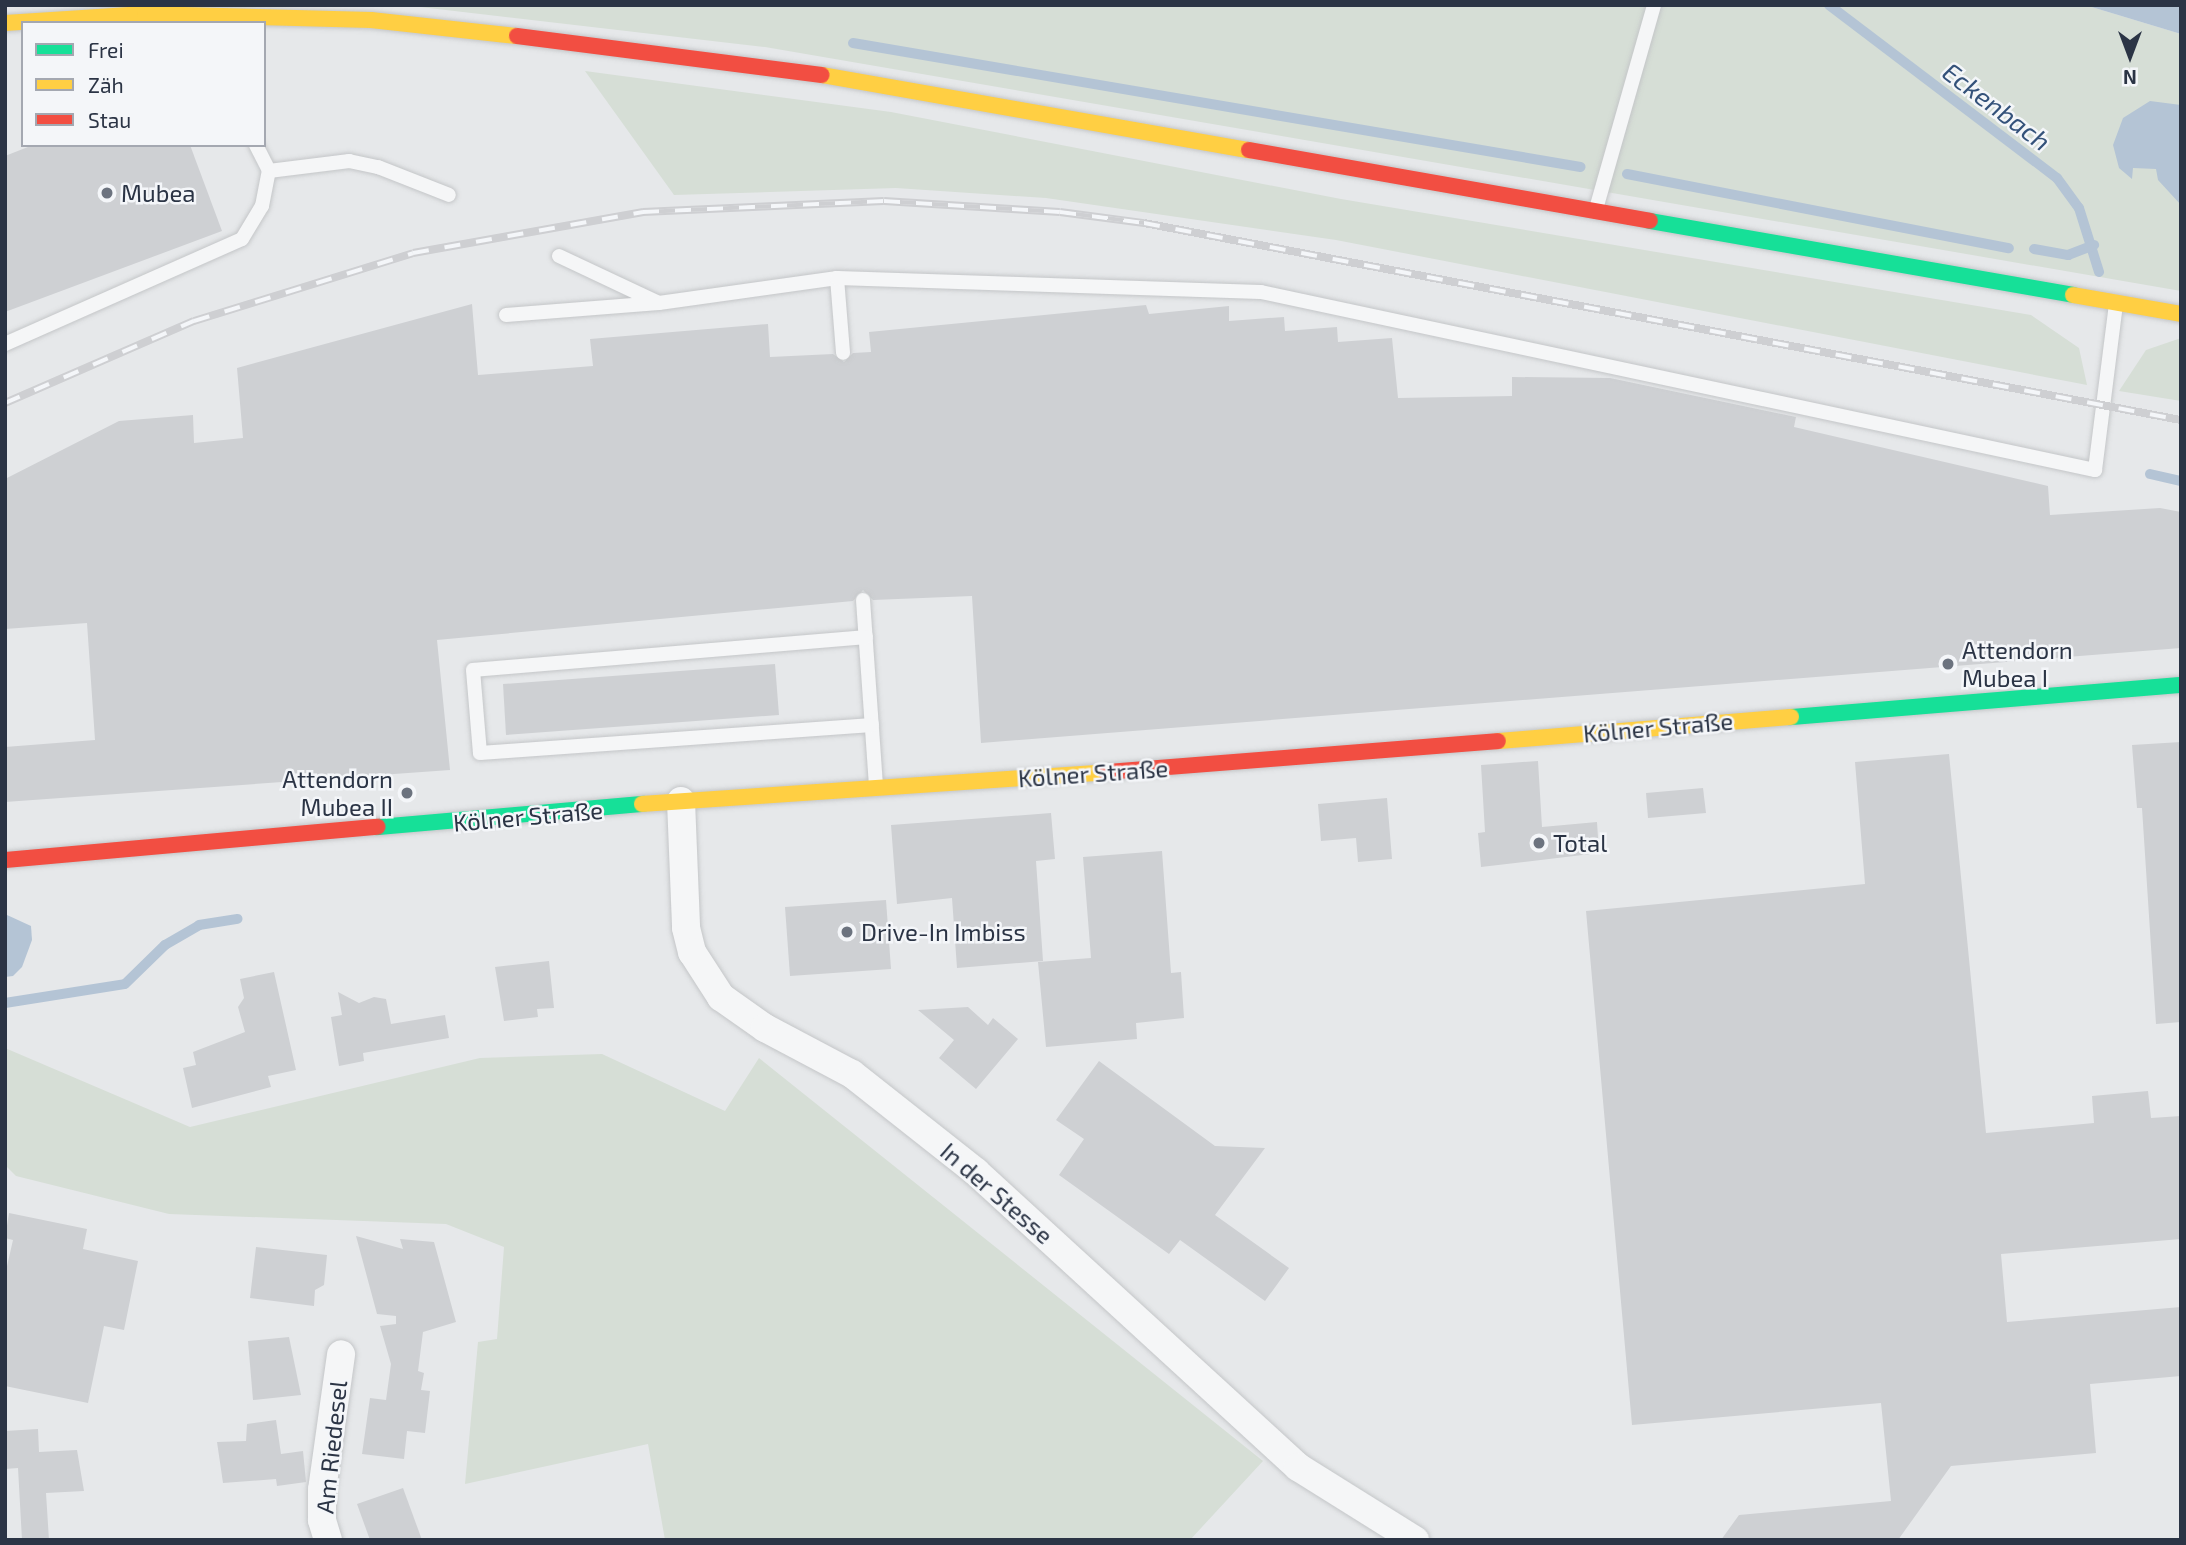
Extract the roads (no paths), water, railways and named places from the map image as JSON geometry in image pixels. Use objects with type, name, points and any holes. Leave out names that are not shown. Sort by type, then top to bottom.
[{"type":"main road","points":[[40,21],[145,15],[256,15],[496,31],[804,72],[2181,314]]},
{"type":"main road","name":"Kölner Straße","points":[[5,860],[681,801],[2181,685]]},
{"type":"street","name":"In der Stesse","points":[[681,801],[685,928],[692,952],[721,997],[765,1028],[852,1073],[976,1172],[1298,1466],[1415,1540]]},
{"type":"street","name":"Am Riedesel","points":[[328,1540],[322,1520],[322,1490],[341,1354]]},
{"type":"lane","points":[[1596,211],[1654,5]]},
{"type":"lane","points":[[5,344],[242,239],[262,206],[269,171],[257,147]]},
{"type":"lane","points":[[269,171],[349,161],[378,167],[449,195]]},
{"type":"lane","points":[[559,256],[659,303]]},
{"type":"lane","points":[[506,315],[659,303],[837,278],[1261,292],[2095,470],[2116,303]]},
{"type":"lane","points":[[837,278],[843,353]]},
{"type":"lane","points":[[863,600],[876,787]]},
{"type":"lane","points":[[866,637],[473,670],[480,753],[872,725]]},
{"type":"water","points":[[2085,5],[2181,5],[2181,34]]},
{"type":"water","points":[[2150,101],[2181,105],[2181,205],[2158,180],[2156,169],[2133,168],[2132,179],[2119,168],[2113,145],[2123,118]]},
{"type":"water","points":[[7,915],[31,926],[32,940],[22,967],[13,976],[5,977]]},
{"type":"waterway","name":"Eckenbach","points":[[1829,5],[2057,178],[2079,208],[2099,272]]},
{"type":"waterway","points":[[853,43],[1581,167]]},
{"type":"waterway","points":[[1627,174],[2009,248]]},
{"type":"waterway","points":[[2034,249],[2068,255],[2094,245]]},
{"type":"waterway","name":"Eckenbach","points":[[2150,474],[2181,481]]},
{"type":"waterway","points":[[5,1003],[125,984],[165,945],[199,925],[238,919]]},
{"type":"railway","points":[[5,403],[194,321],[413,253],[643,212],[884,201],[1060,212],[1144,223],[2181,420]]},
{"type":"place","name":"Mubea","points":[[107,193]]},
{"type":"place","name":"Attendorn Mubea I","points":[[1948,664]]},
{"type":"place","name":"Attendorn Mubea II","points":[[407,793]]},
{"type":"place","name":"Total","points":[[1539,843]]},
{"type":"place","name":"Drive-In Imbiss","points":[[847,932]]}]
